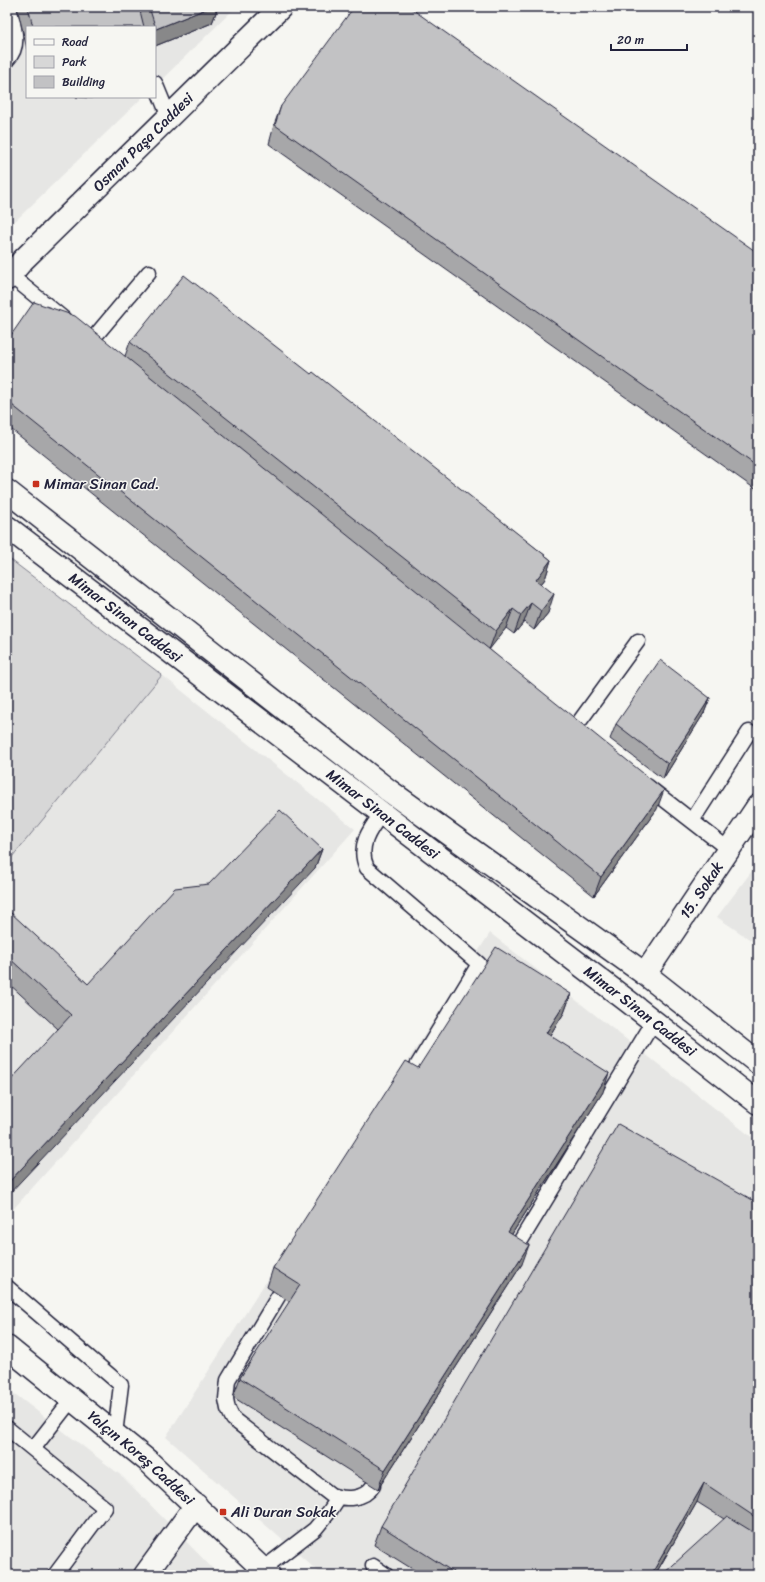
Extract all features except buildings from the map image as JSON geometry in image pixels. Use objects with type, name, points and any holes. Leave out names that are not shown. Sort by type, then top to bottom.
[{"type":"main road","name":"Osman Paşa Caddesi","points":[[8,277],[23,260],[281,7]]},
{"type":"main road","name":"Mimar Sinan Caddesi","points":[[7,491],[388,790],[644,974],[758,1063]]},
{"type":"main road","name":"Mimar Sinan Caddesi","points":[[7,527],[654,1021],[758,1103]]},
{"type":"main road","name":"15. Sokak","points":[[644,974],[758,806]]},
{"type":"main road","name":"Yalçın Koreş Caddesi","points":[[7,1346],[148,1461],[266,1572]]},
{"type":"main road","points":[[145,1575],[196,1505]]},
{"type":"lane","points":[[7,60],[15,48],[16,40],[8,7]]},
{"type":"lane","points":[[156,85],[169,117]]},
{"type":"lane","points":[[91,341],[149,272]]},
{"type":"lane","points":[[8,277],[104,352]]},
{"type":"lane","points":[[574,729],[638,641]]},
{"type":"lane","points":[[562,720],[586,739]]},
{"type":"lane","points":[[692,821],[750,732]]},
{"type":"lane","points":[[636,777],[728,850]]},
{"type":"lane","points":[[382,813],[365,838],[362,854],[367,868],[479,964],[406,1084]]},
{"type":"lane","points":[[511,1257],[654,1021]]},
{"type":"lane","points":[[7,1287],[121,1385],[115,1434]]},
{"type":"lane","points":[[279,1295],[228,1380],[226,1399],[228,1409],[233,1419],[331,1495],[339,1497],[356,1497],[369,1492],[373,1486]]},
{"type":"lane","points":[[33,1449],[72,1399]]},
{"type":"lane","points":[[7,1428],[105,1508],[55,1575]]},
{"type":"lane","points":[[266,1572],[315,1529],[330,1512],[339,1497]]},
{"type":"lane","points":[[374,1566],[386,1575]]},
{"type":"shaded area","points":[[7,7],[236,7],[156,85],[156,26],[26,26],[26,98],[142,98],[7,229]]},
{"type":"shaded area","points":[[162,675],[355,829],[7,1216],[7,863]]},
{"type":"shaded area","points":[[758,863],[758,945],[717,917]]},
{"type":"shaded area","points":[[490,933],[758,1142],[758,1575],[322,1575],[166,1437]]},
{"type":"shaded area","points":[[7,1388],[123,1477],[219,1575],[7,1575]]},
{"type":"green space","points":[[7,557],[162,675],[7,863]]},
{"type":"place","name":"Mimar Sinan Cad.","points":[[36,484]]},
{"type":"place","name":"Ali Duran Sokak","points":[[223,1512]]}]
